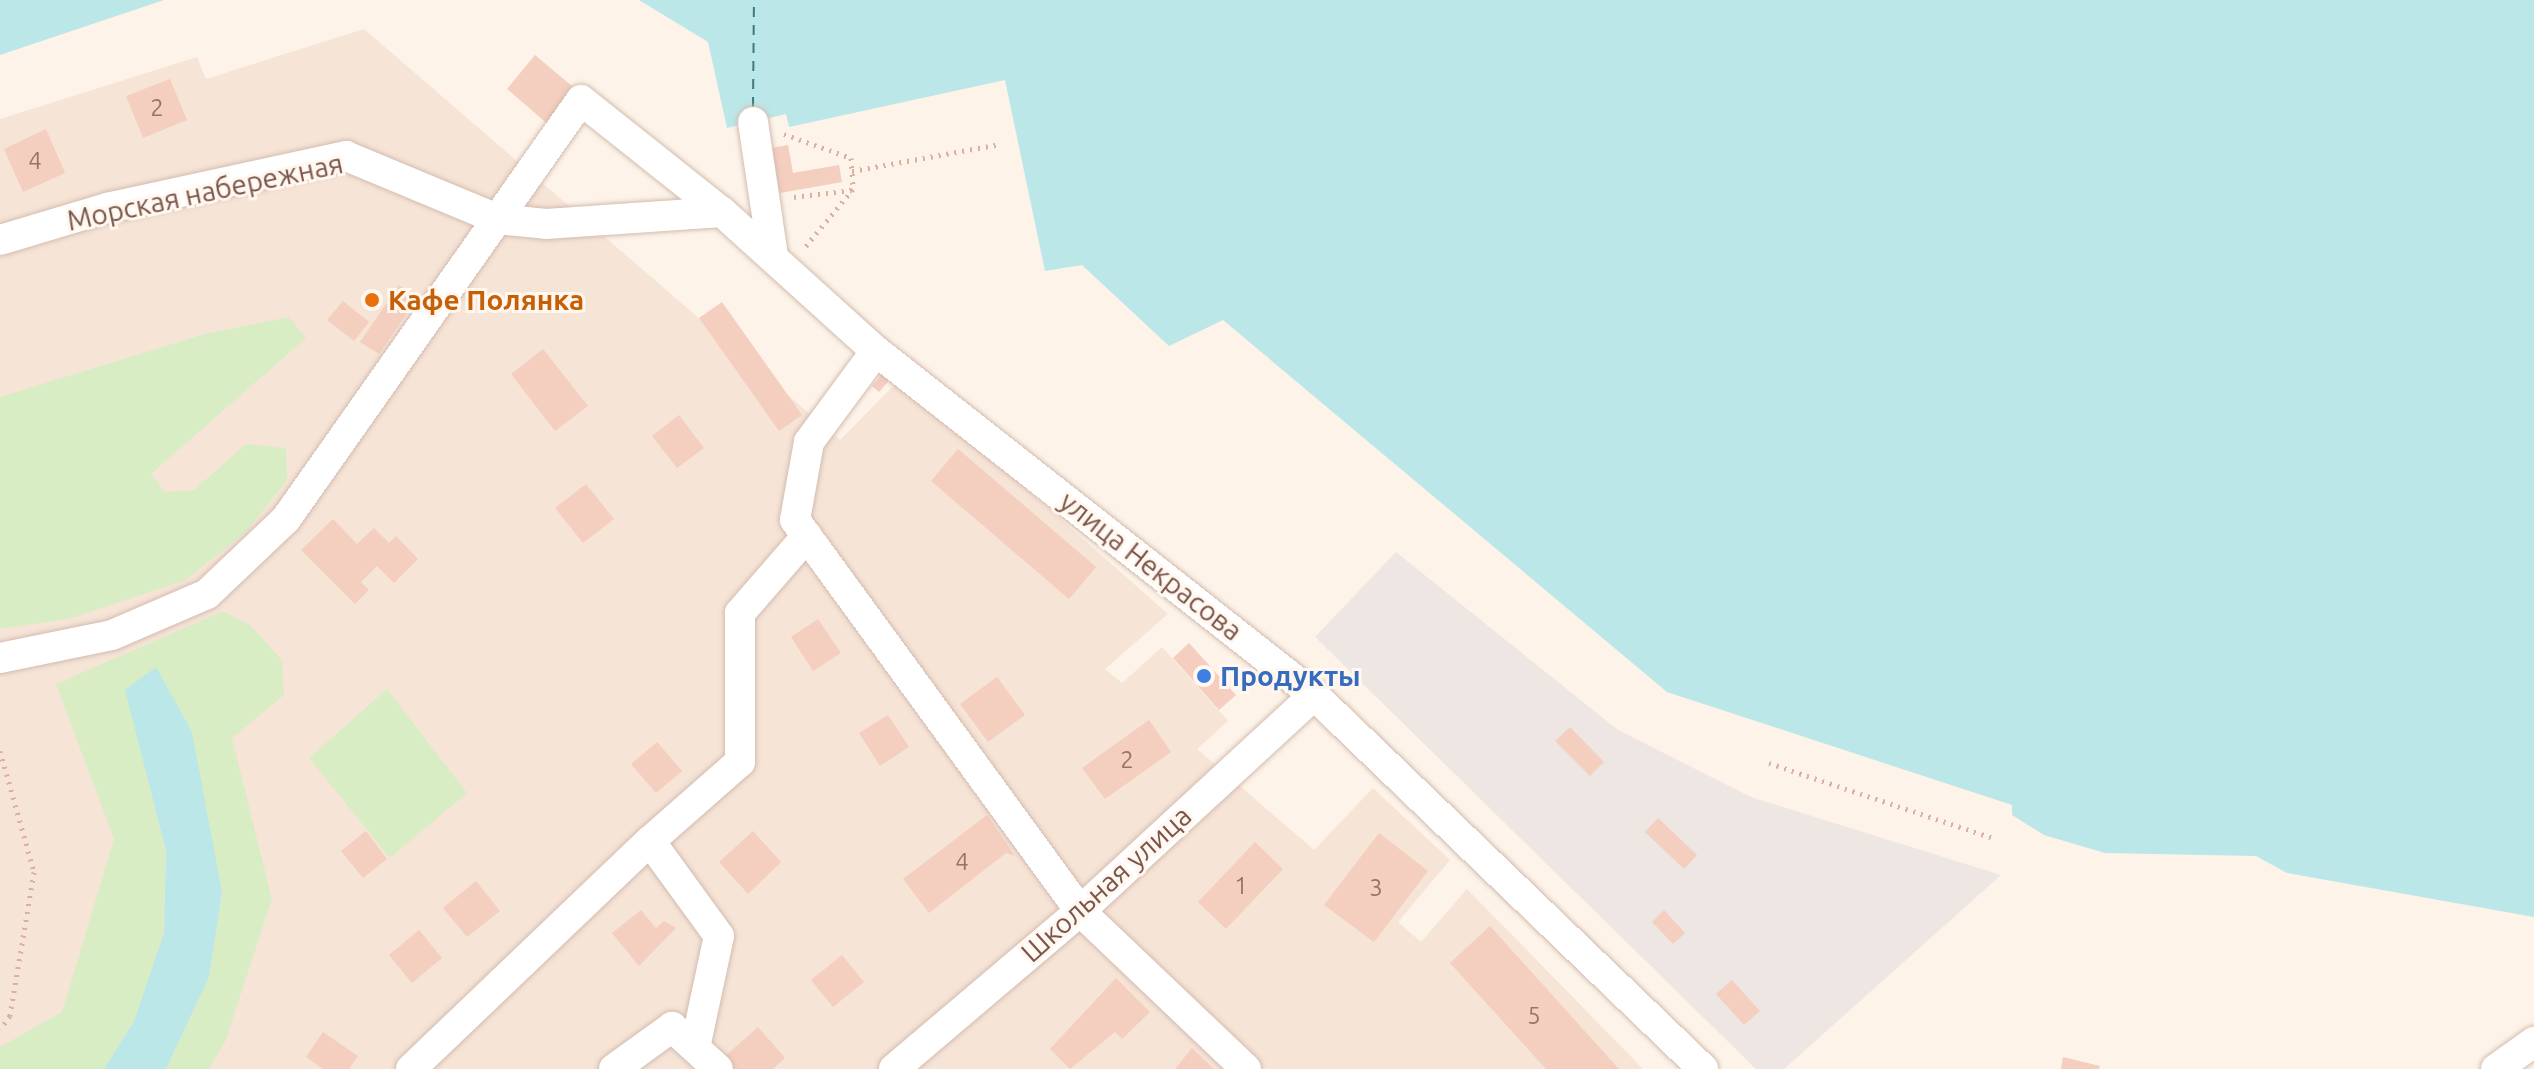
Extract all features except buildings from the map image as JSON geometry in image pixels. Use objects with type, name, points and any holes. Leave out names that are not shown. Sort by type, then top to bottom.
[{"type":"street","name":"улица Некрасова","points":[[497,219],[581,100],[722,212],[876,351],[1314,695],[1703,1069]]},
{"type":"street","points":[[753,122],[780,262]]},
{"type":"street","name":"Морская набережная","points":[[0,240],[107,208],[346,156],[497,219],[546,224],[722,212]]},
{"type":"street","points":[[0,658],[112,635],[207,594],[286,519],[497,219]]},
{"type":"street","points":[[876,351],[809,442],[795,520],[1080,911],[1246,1069]]},
{"type":"street","points":[[411,1069],[650,841],[740,762],[740,613],[807,536]]},
{"type":"street","name":"Школьная улица","points":[[894,1069],[1080,911],[1314,695]]},
{"type":"street","points":[[650,841],[719,936],[696,1043]]},
{"type":"street","points":[[614,1069],[672,1027],[696,1043],[718,1069]]},
{"type":"street","points":[[2496,1069],[2534,1042]]},
{"type":"path","points":[[780,262],[853,189],[852,171],[841,152],[787,138]]},
{"type":"path","points":[[852,171],[1001,144]]},
{"type":"path","points":[[787,198],[853,189]]},
{"type":"path","points":[[0,751],[34,872],[10,1016],[0,1029]]},
{"type":"path","points":[[1769,763],[1993,838]]},
{"type":"shaded area","points":[[364,29],[840,440],[901,378],[1168,614],[1105,669],[1122,683],[1162,647],[1228,721],[1197,749],[1314,850],[1373,788],[1450,860],[1398,922],[1421,942],[1467,889],[1643,1069],[0,1069],[0,119],[197,57],[206,79]]},
{"type":"shaded area","points":[[1396,552],[1618,730],[1751,797],[2001,875],[1784,1069],[1756,1069],[1315,637]]},
{"type":"green space","points":[[289,317],[306,338],[151,474],[165,492],[194,490],[246,444],[286,448],[287,480],[248,530],[186,580],[68,619],[0,629],[0,397],[205,334]]},
{"type":"green space","points":[[223,611],[250,625],[282,660],[284,695],[232,738],[272,899],[225,1042],[209,1069],[166,1069],[209,977],[222,891],[126,690],[166,852],[164,933],[134,1021],[104,1069],[0,1069],[0,1047],[62,1012],[114,839],[56,684]]},
{"type":"green space","points":[[387,689],[467,793],[390,858],[309,758]]},
{"type":"water","points":[[0,0],[164,0],[0,55]]},
{"type":"water","points":[[639,0],[2534,0],[2534,917],[2287,873],[2256,856],[2105,853],[2044,835],[2012,815],[2012,805],[1667,692],[1223,320],[1169,346],[1082,265],[1045,271],[1005,80],[789,127],[786,114],[727,128],[708,42]]},
{"type":"water","points":[[156,667],[192,732],[222,892],[209,977],[166,1069],[104,1069],[134,1021],[164,933],[166,851],[125,690]]},
{"type":"ferry route","points":[[753,107],[754,0]]},
{"type":"place","name":"Кафе Полянка","points":[[372,300]]},
{"type":"place","name":"Продукты","points":[[1204,676]]}]
